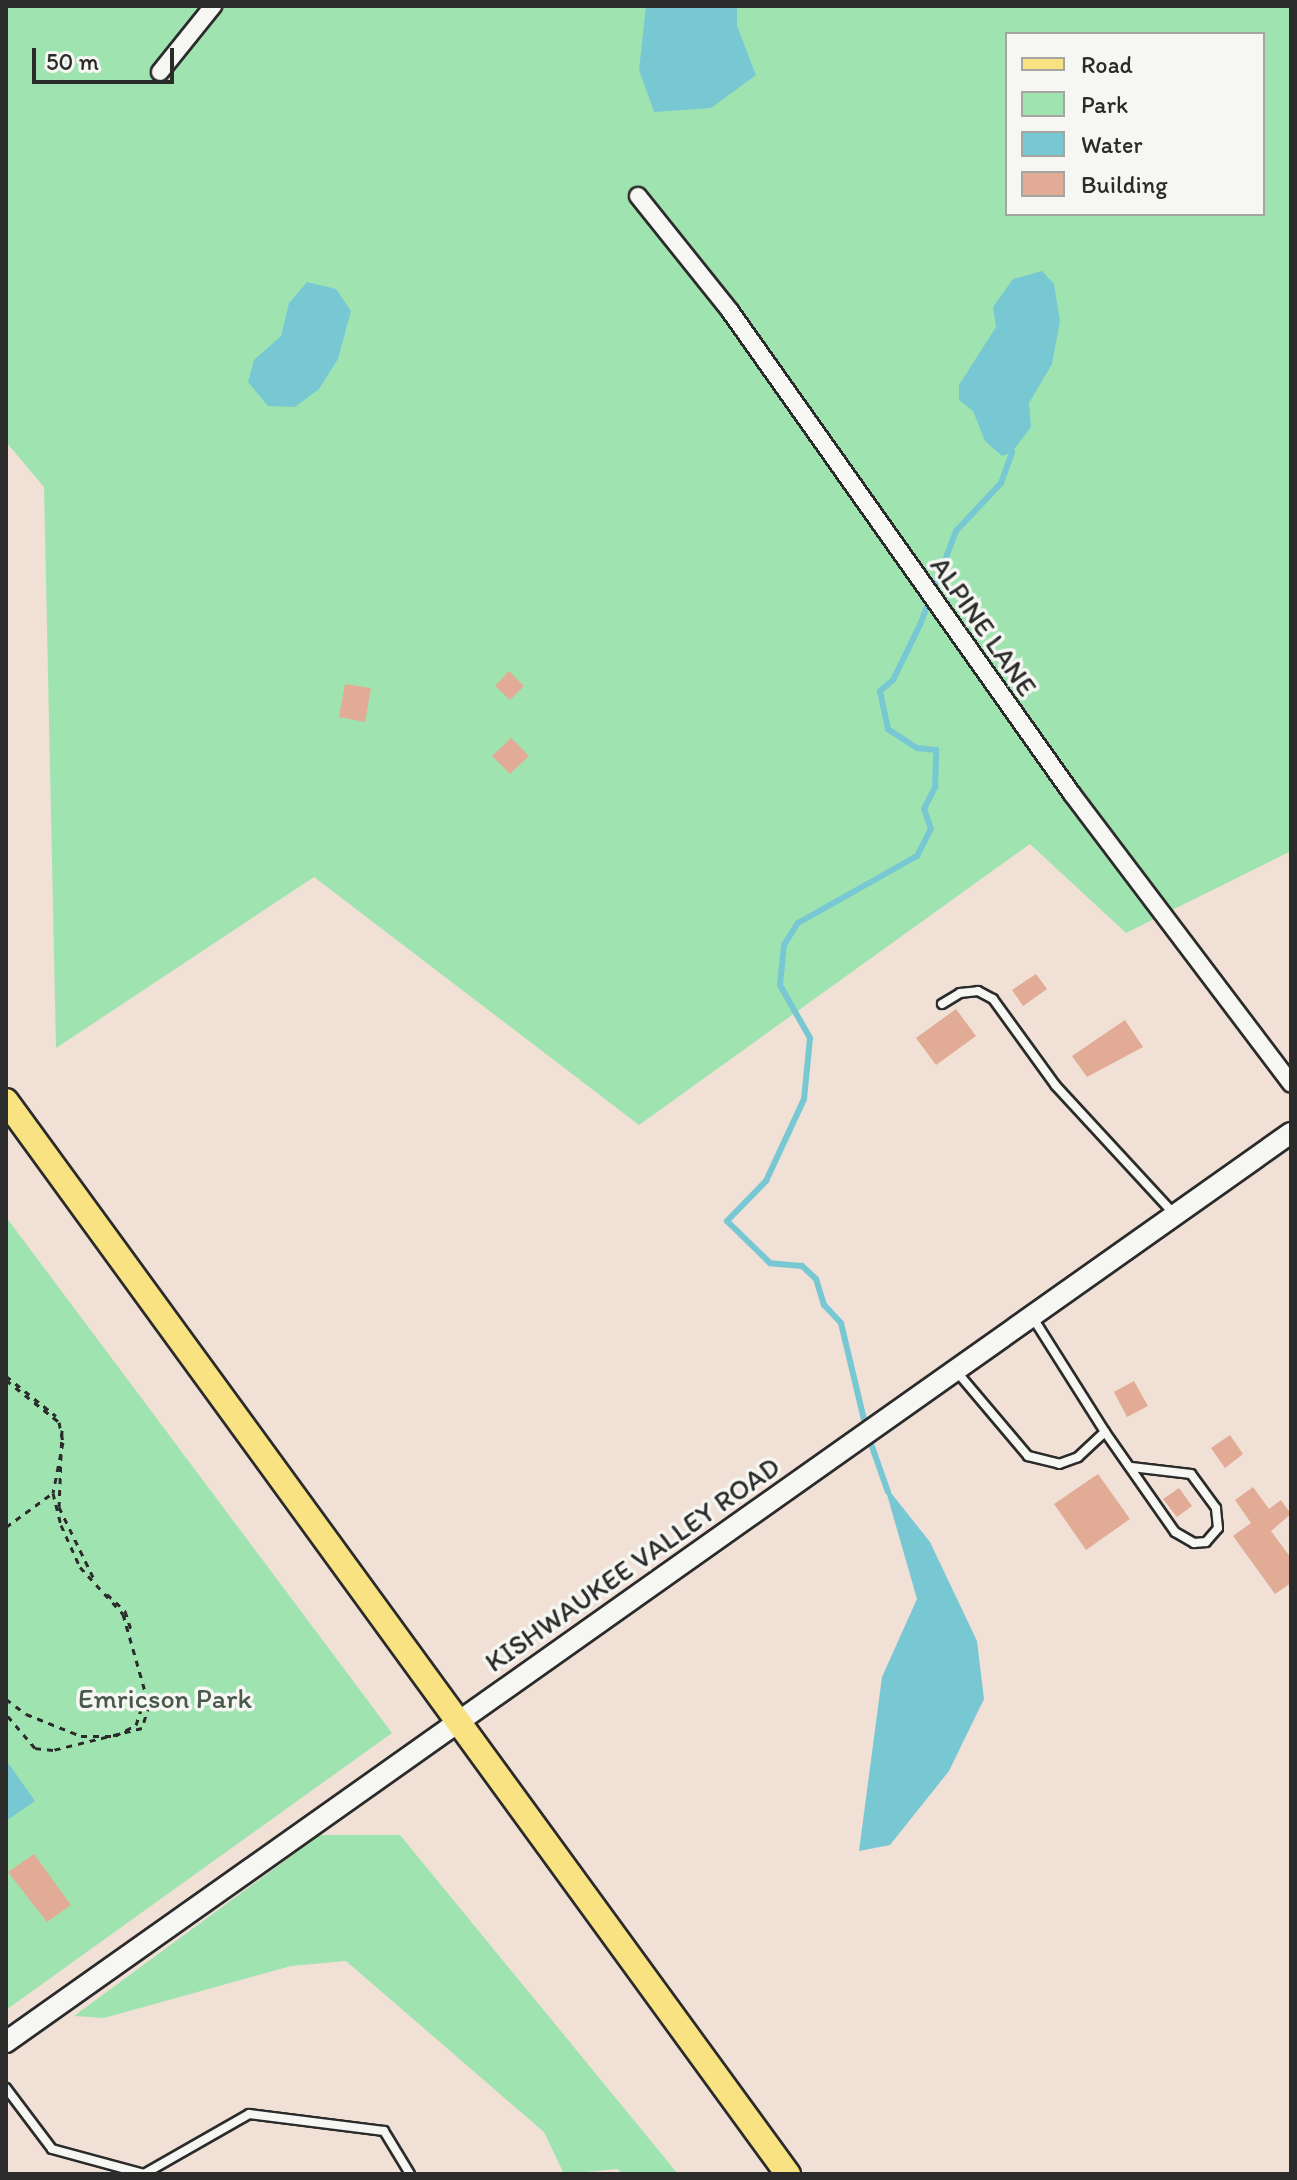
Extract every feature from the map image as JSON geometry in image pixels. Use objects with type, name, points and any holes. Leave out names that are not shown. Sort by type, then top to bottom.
[{"type":"main road","points":[[6,1101],[455,1722],[788,2174]]},
{"type":"street","points":[[160,72],[213,6]]},
{"type":"street","name":"ALPINE LANE","points":[[638,196],[730,311],[1072,794],[1291,1084]]},
{"type":"street","name":"KISHWAUKEE VALLEY ROAD","points":[[6,2042],[1291,1133]]},
{"type":"lane","points":[[942,1004],[960,993],[978,991],[993,999],[1056,1086],[1142,1172],[1176,1216]]},
{"type":"lane","points":[[1033,1317],[1105,1432],[1175,1532],[1194,1543],[1206,1542],[1218,1528],[1216,1508],[1191,1474],[1131,1467]]},
{"type":"lane","points":[[956,1371],[1028,1456],[1059,1464],[1078,1457],[1105,1432]]},
{"type":"lane","points":[[6,2088],[52,2149],[144,2174],[249,2114],[384,2131],[410,2174]]},
{"type":"path","points":[[6,1378],[60,1422],[66,1442],[54,1492],[82,1565],[130,1621],[149,1705],[142,1728],[115,1738],[35,1748],[6,1714]]},
{"type":"path","points":[[6,1527],[54,1492]]},
{"type":"path","points":[[6,1699],[26,1714],[81,1736],[115,1736],[136,1725],[146,1684]]},
{"type":"green space","points":[[6,6],[1291,6],[1291,851],[1126,933],[1030,844],[639,1125],[314,877],[56,1048],[44,487],[6,442]]},
{"type":"green space","name":"Emricson Park","points":[[6,1217],[392,1733],[6,2010]]},
{"type":"green space","points":[[320,1835],[400,1835],[678,2174],[622,2174],[618,2169],[564,2174],[544,2132],[346,1961],[291,1966],[104,2018],[74,2016]]},
{"type":"water","points":[[646,6],[737,6],[737,26],[756,75],[711,108],[654,112],[639,70]]},
{"type":"water","points":[[1042,271],[1054,284],[1060,321],[1052,364],[1029,403],[1031,427],[1012,452],[1002,456],[985,441],[973,411],[959,400],[959,385],[996,327],[993,307],[1013,279]]},
{"type":"water","points":[[307,282],[336,289],[351,311],[338,359],[319,389],[295,407],[268,406],[248,382],[254,360],[281,336],[289,303]]},
{"type":"water","points":[[884,1484],[930,1542],[977,1641],[984,1699],[949,1771],[890,1845],[859,1851],[882,1677],[917,1599]]},
{"type":"water","points":[[6,1760],[35,1801],[6,1821]]},
{"type":"building","points":[[509,671],[524,686],[510,700],[495,686]]},
{"type":"building","points":[[345,684],[371,688],[365,722],[339,717]]},
{"type":"building","points":[[511,738],[529,756],[510,774],[492,756]]},
{"type":"building","points":[[1036,974],[1047,989],[1023,1006],[1012,990]]},
{"type":"building","points":[[956,1009],[976,1036],[936,1065],[916,1038]]},
{"type":"building","points":[[1125,1020],[1143,1047],[1087,1077],[1072,1056]]},
{"type":"building","points":[[1134,1381],[1148,1406],[1127,1417],[1114,1392]]},
{"type":"building","points":[[1230,1435],[1243,1454],[1225,1468],[1211,1448]]},
{"type":"building","points":[[1098,1474],[1130,1519],[1086,1550],[1054,1504]]},
{"type":"building","points":[[1253,1487],[1269,1509],[1281,1500],[1291,1514],[1271,1531],[1291,1558],[1291,1583],[1275,1594],[1233,1536],[1251,1523],[1235,1500]]},
{"type":"building","points":[[1179,1488],[1192,1506],[1177,1517],[1163,1499]]},
{"type":"building","points":[[34,1854],[71,1905],[47,1922],[8,1872]]},
{"type":"waterway","points":[[866,1428],[841,1323],[824,1305],[816,1279],[802,1266],[770,1263],[727,1221],[766,1181],[804,1099],[810,1038],[780,985],[784,945],[798,923],[917,856],[931,829],[924,809],[935,787],[936,750],[917,748],[888,729],[880,691],[893,680],[920,625],[956,531],[1001,483],[1012,452]]},
{"type":"waterway","points":[[869,1438],[888,1492]]}]
